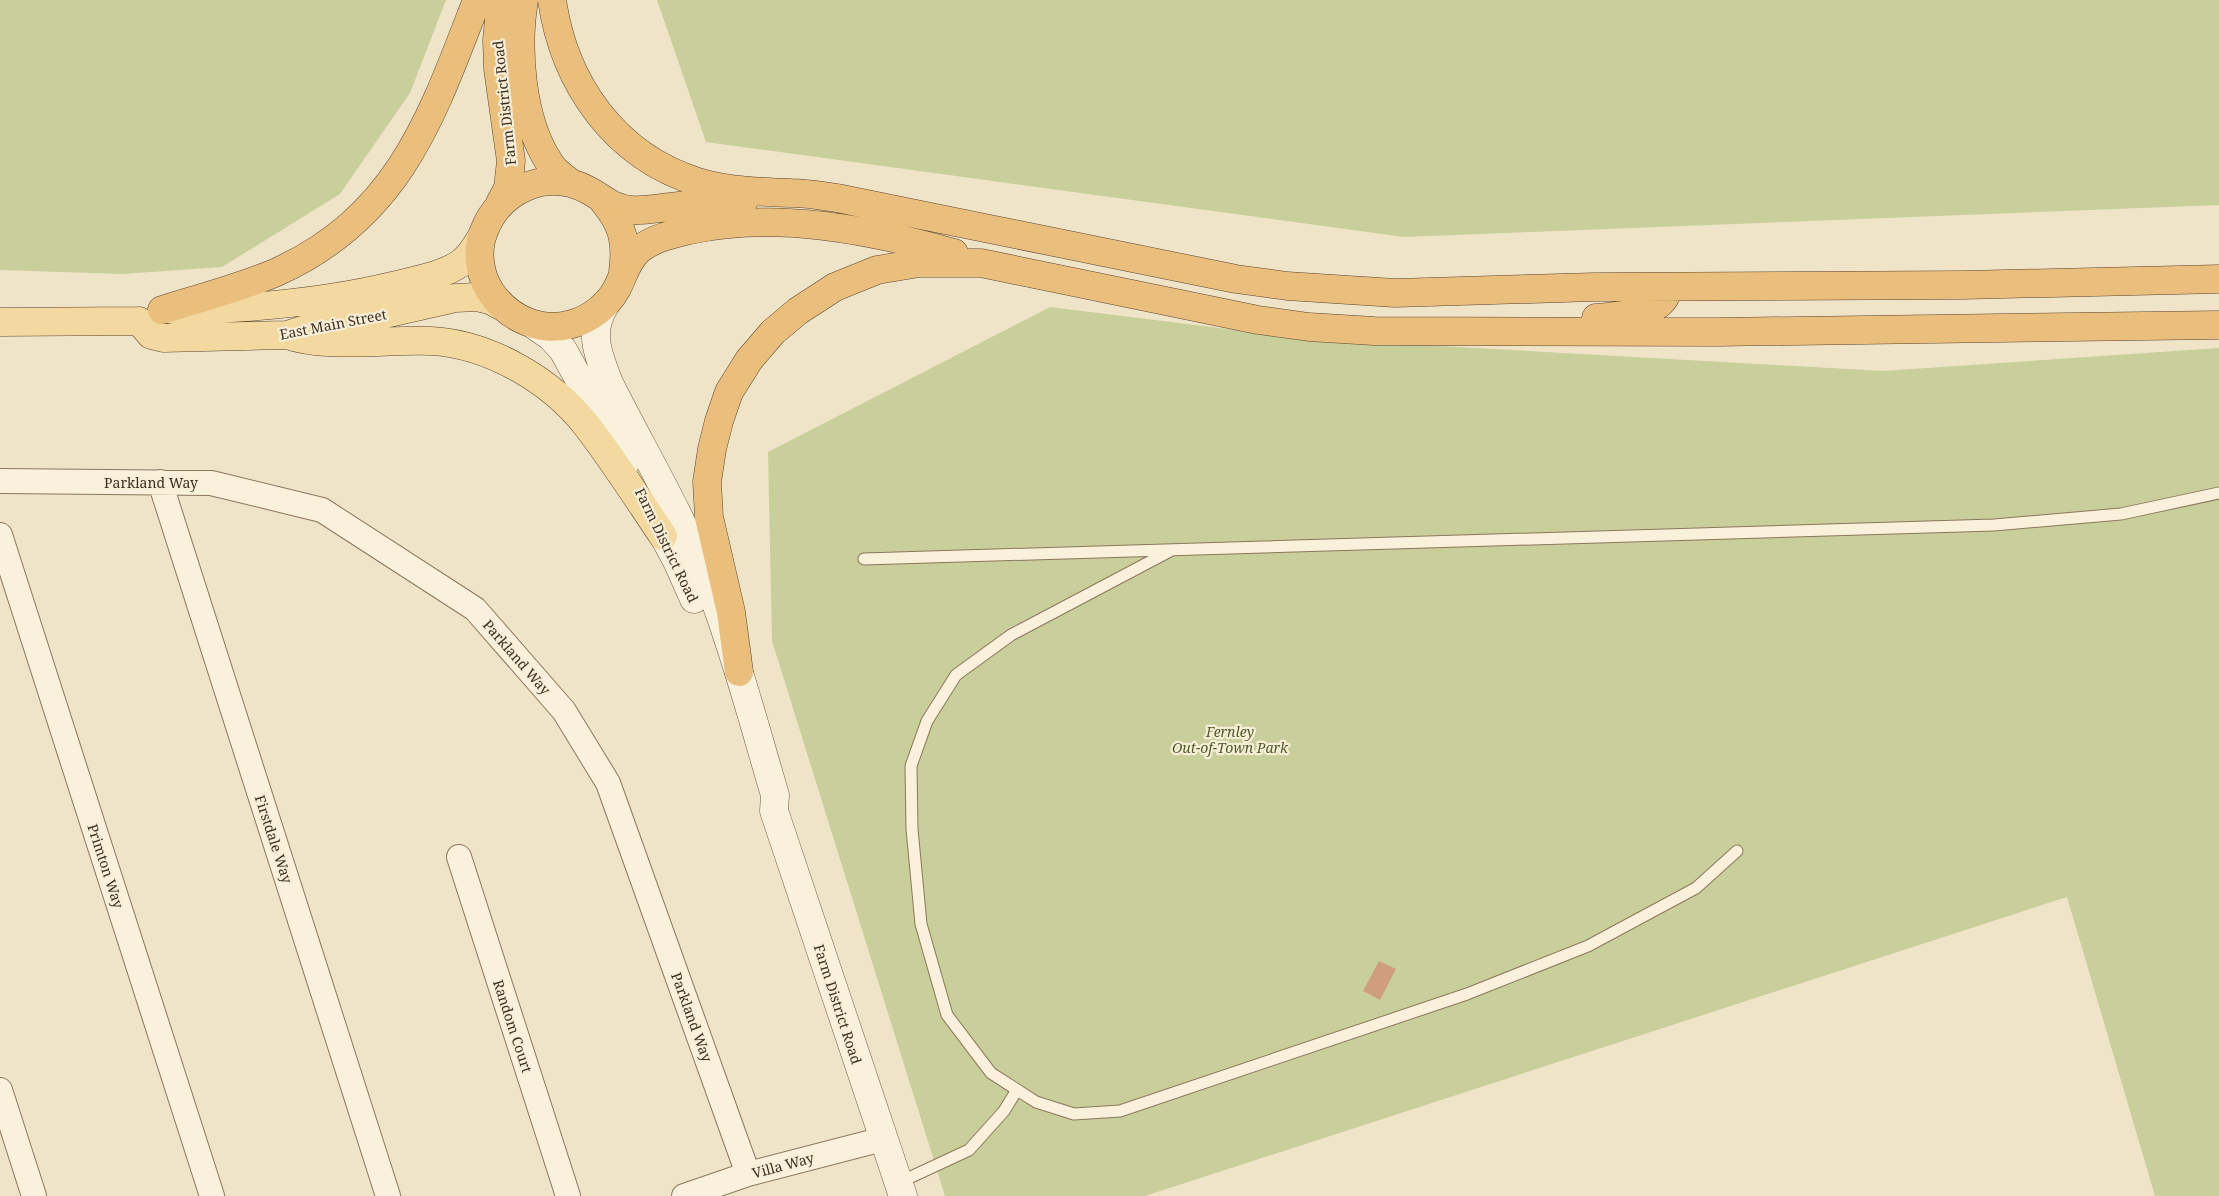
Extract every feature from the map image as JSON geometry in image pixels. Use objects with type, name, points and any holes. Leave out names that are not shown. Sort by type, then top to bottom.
[{"type":"highway","points":[[151,315],[276,272],[316,251],[360,216],[384,191],[404,164],[423,132],[477,0]]},
{"type":"highway","name":"Farm District Road","points":[[500,203],[508,188],[511,161],[498,69],[497,40],[501,0]]},
{"type":"highway","points":[[524,0],[521,36],[522,56],[527,102],[532,125],[549,162],[557,172],[571,183]]},
{"type":"highway","points":[[552,0],[556,24],[569,67],[599,116],[623,139],[673,172],[698,182],[765,193]]},
{"type":"highway","points":[[624,272],[626,253],[623,234],[616,217],[604,202],[589,190],[571,183],[552,181],[533,184],[515,191],[500,203],[489,218],[482,236],[479,255],[482,274],[490,291],[501,306],[517,318],[534,325],[553,327],[572,324],[590,317],[605,305],[616,290],[632,256],[640,249],[653,241],[700,228],[765,222],[794,223],[862,233],[948,251],[969,257],[981,263]]},
{"type":"highway","points":[[604,202],[631,210],[728,201],[765,193],[793,192],[837,198],[1236,279],[1287,286],[1395,293],[2219,279]]},
{"type":"highway","points":[[740,672],[730,612],[709,517],[708,482],[712,449],[719,421],[729,392],[749,360],[773,332],[798,311],[835,287],[877,270],[919,263],[981,263],[1249,318],[1309,327],[1374,331],[1470,333],[1717,332],[2219,324]]},
{"type":"highway","points":[[1470,333],[1632,313],[1651,308],[1662,301],[1669,287]]},
{"type":"main road","name":"East Main Street","points":[[0,322],[151,315],[284,305],[331,299],[374,291],[441,272],[460,264],[470,255],[482,236]]},
{"type":"main road","name":"East Main Street","points":[[151,315],[151,335],[164,338],[287,335],[309,328],[455,298],[477,297],[490,300],[501,306]]},
{"type":"main road","name":"Farm District Road","points":[[605,305],[598,316],[595,328],[596,342],[601,361],[612,390],[692,546],[740,672],[775,795],[774,811],[901,1190]]},
{"type":"main road","name":"Farm District Road","points":[[534,325],[550,336],[563,350],[687,582],[697,605],[762,800],[766,806],[774,811]]},
{"type":"main road","points":[[287,335],[301,340],[329,342],[433,341],[462,346],[489,354],[518,368],[553,392],[586,425],[663,536]]},
{"type":"street","name":"Parkland Way","points":[[0,481],[211,483],[322,510],[475,609],[564,711],[608,783],[748,1174]]},
{"type":"street","name":"Firstdale Way","points":[[160,482],[388,1196]]},
{"type":"street","name":"Primton Way","points":[[0,535],[212,1196]]},
{"type":"street","name":"Random Court","points":[[458,857],[568,1196]]},
{"type":"street","points":[[0,1090],[34,1196]]},
{"type":"street","name":"Villa Way","points":[[684,1196],[748,1174],[883,1139]]},
{"type":"lane","points":[[864,559],[1994,525],[2121,514],[2219,493]]},
{"type":"lane","points":[[1172,550],[1011,635],[956,674],[927,721],[911,766],[912,829],[921,924],[947,1015],[991,1073],[1036,1102],[1074,1114],[1120,1111],[1467,994],[1588,946],[1696,888],[1737,852]]},
{"type":"lane","points":[[901,1190],[969,1150],[1004,1111],[1017,1090]]},
{"type":"green space","points":[[0,0],[446,0],[410,93],[340,194],[222,267],[122,274],[0,270]]},
{"type":"green space","points":[[657,0],[2219,0],[2219,205],[1404,237],[706,142]]},
{"type":"green space","name":"Fernley Out-of-Town Park","points":[[1050,307],[1300,338],[1882,371],[2219,348],[2219,1196],[2155,1196],[2067,897],[1145,1196],[945,1196],[772,641],[768,452]]},
{"type":"building","points":[[1379,961],[1396,969],[1380,1000],[1363,991]]}]
